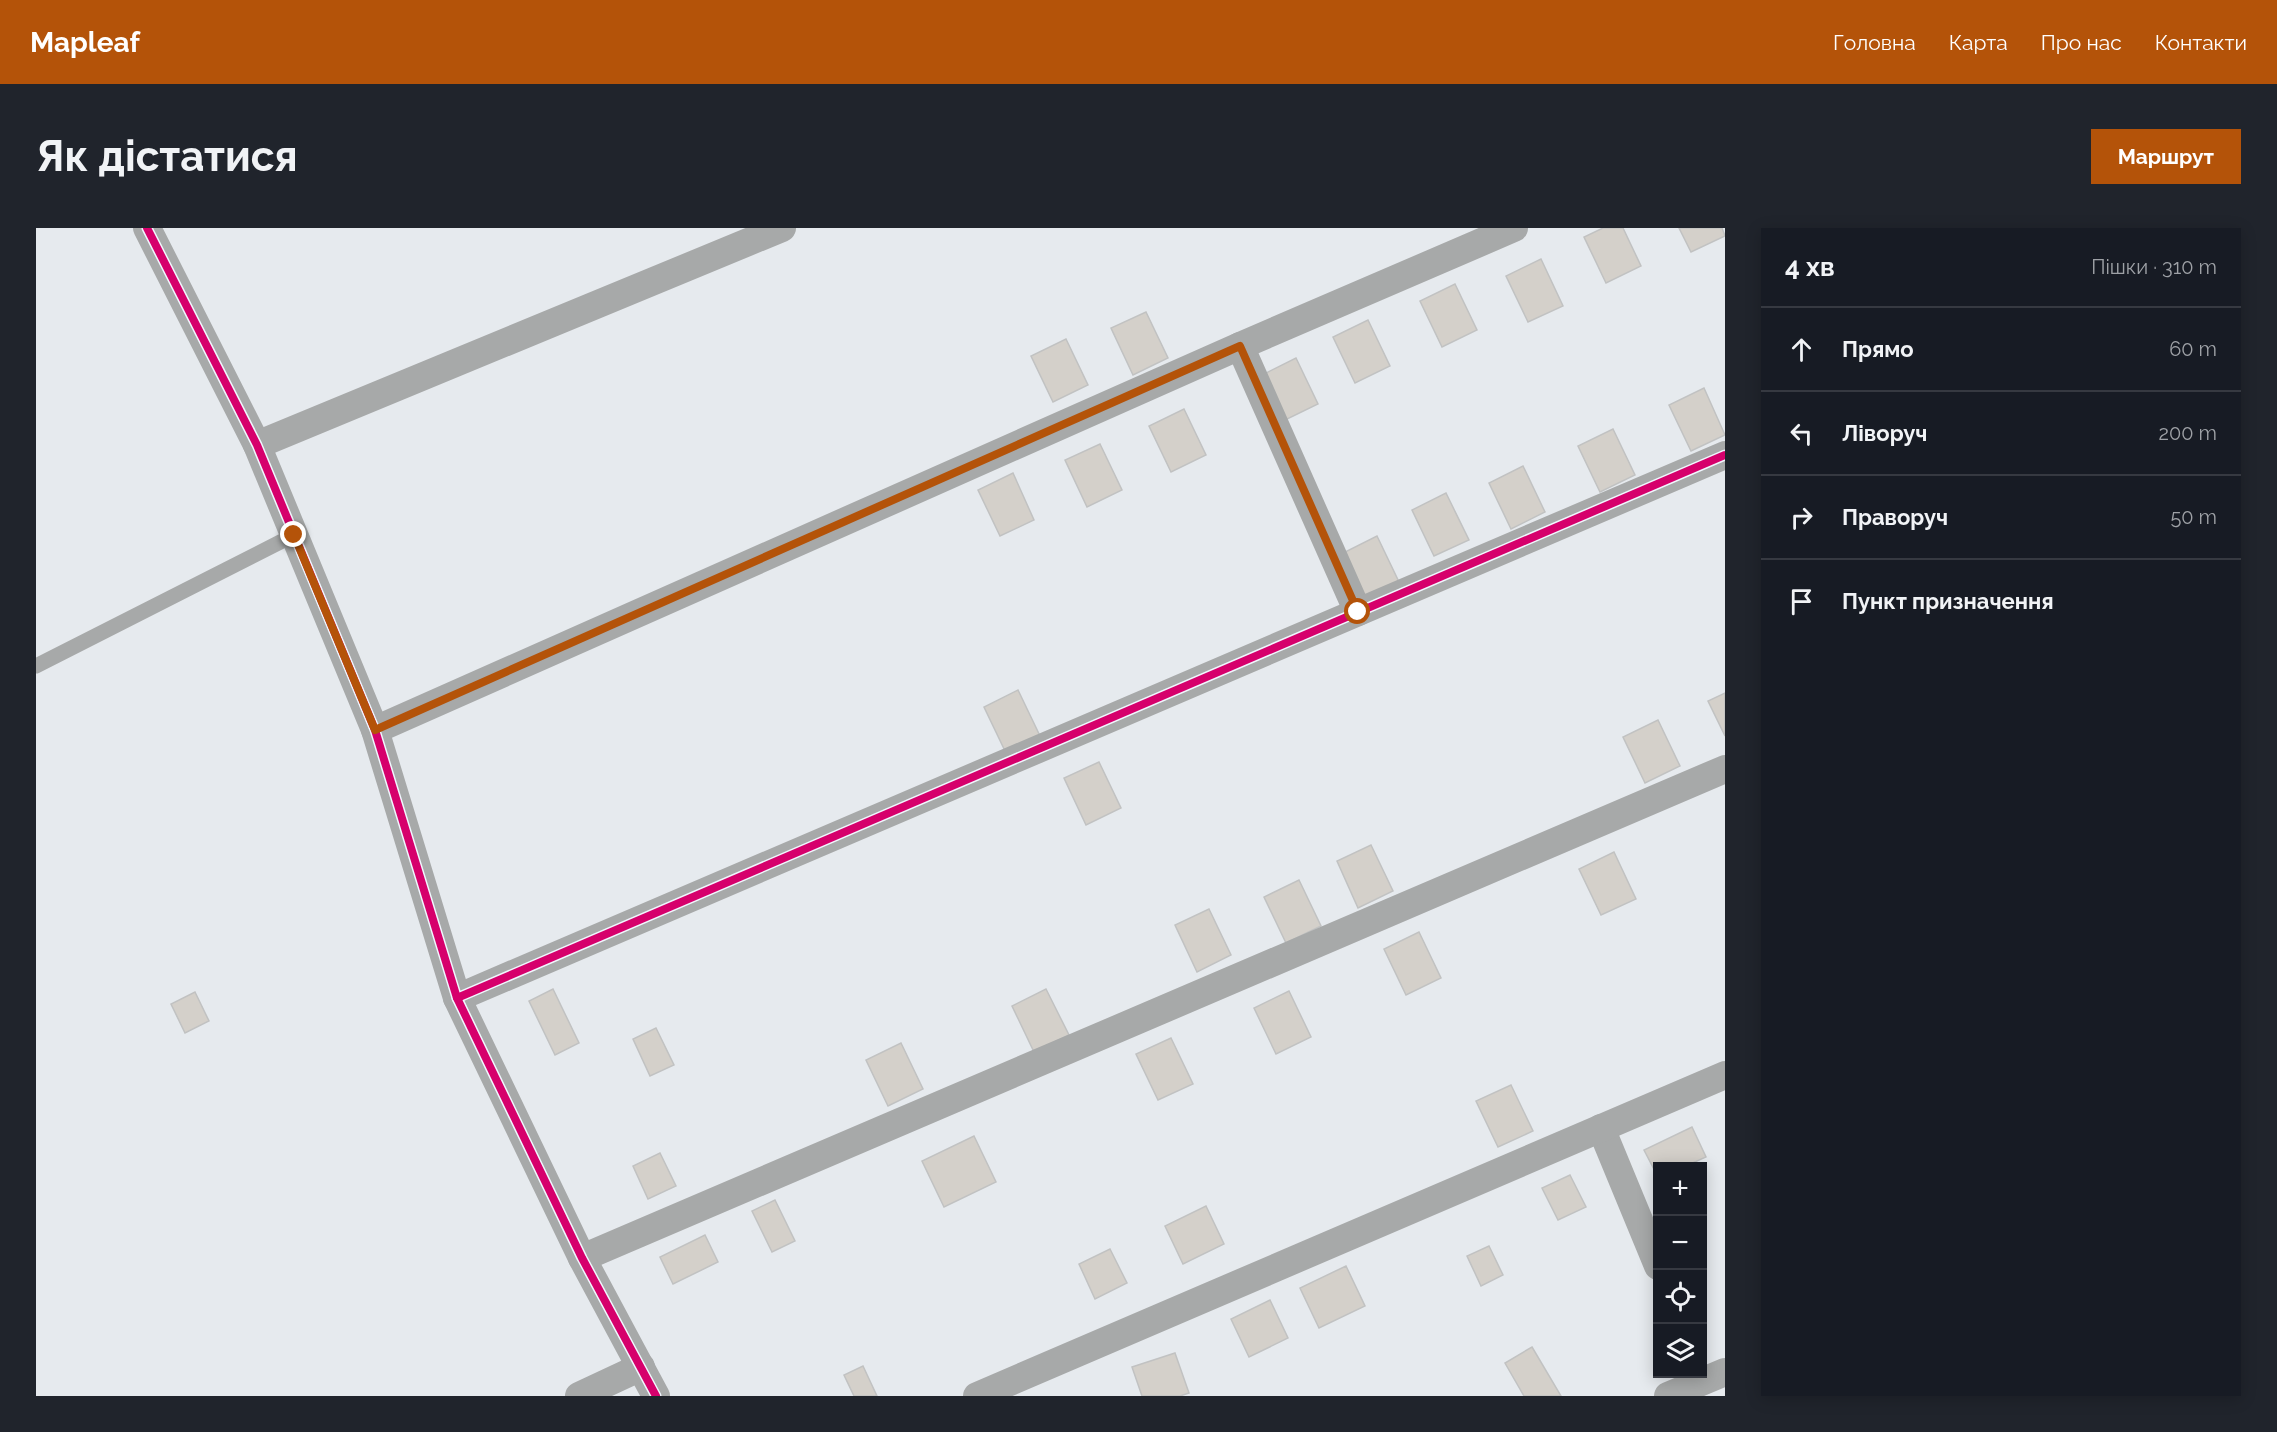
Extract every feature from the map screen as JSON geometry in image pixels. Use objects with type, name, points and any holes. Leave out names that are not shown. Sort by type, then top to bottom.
[{"type":"street","points":[[147,228],[257,445],[375,730],[458,998],[582,1258],[656,1396]]},
{"type":"street","points":[[257,445],[782,228]]},
{"type":"street","points":[[375,730],[1240,346],[1514,228]]},
{"type":"street","points":[[1240,346],[1358,612]]},
{"type":"street","points":[[458,998],[1725,455]]},
{"type":"street","points":[[582,1258],[1725,769]]},
{"type":"street","points":[[977,1396],[1725,1075]]},
{"type":"street","points":[[1601,1128],[1653,1254]]},
{"type":"street","points":[[579,1396],[641,1367]]},
{"type":"street","points":[[1668,1396],[1710,1380]]},
{"type":"lane","points":[[36,666],[294,535]]},
{"type":"building","points":[[1603,228],[1623,228],[1641,266],[1606,283],[1584,237]]},
{"type":"building","points":[[1679,228],[1722,228],[1725,236],[1691,252]]},
{"type":"building","points":[[1541,259],[1563,306],[1528,322],[1506,276]]},
{"type":"building","points":[[1455,284],[1477,330],[1442,347],[1420,301]]},
{"type":"building","points":[[1146,312],[1168,358],[1133,375],[1111,328]]},
{"type":"building","points":[[1368,320],[1390,366],[1355,383],[1333,337]]},
{"type":"building","points":[[1066,339],[1088,385],[1053,402],[1031,356]]},
{"type":"building","points":[[1296,358],[1318,404],[1283,421],[1262,375]]},
{"type":"building","points":[[1704,388],[1725,435],[1691,451],[1669,405]]},
{"type":"building","points":[[1184,409],[1206,455],[1171,472],[1149,426]]},
{"type":"building","points":[[1613,429],[1635,475],[1600,492],[1578,446]]},
{"type":"building","points":[[1100,444],[1122,490],[1087,507],[1065,460]]},
{"type":"building","points":[[1523,466],[1545,512],[1511,529],[1489,483]]},
{"type":"building","points":[[1013,473],[1034,520],[1000,536],[978,490]]},
{"type":"building","points":[[1446,493],[1469,540],[1434,556],[1412,510]]},
{"type":"building","points":[[1377,536],[1399,582],[1364,599],[1343,553]]},
{"type":"building","points":[[1018,690],[1040,736],[1006,753],[984,707]]},
{"type":"building","points":[[1725,693],[1725,736],[1708,701]]},
{"type":"building","points":[[1658,720],[1680,766],[1645,783],[1623,737]]},
{"type":"building","points":[[1099,762],[1121,808],[1086,825],[1064,778]]},
{"type":"building","points":[[1371,845],[1393,891],[1358,908],[1337,861]]},
{"type":"building","points":[[1614,852],[1636,899],[1601,915],[1579,869]]},
{"type":"building","points":[[1299,880],[1321,926],[1286,943],[1264,897]]},
{"type":"building","points":[[1209,909],[1231,955],[1197,972],[1175,925]]},
{"type":"building","points":[[1419,932],[1441,978],[1406,995],[1384,949]]},
{"type":"building","points":[[553,989],[579,1043],[555,1055],[529,1001]]},
{"type":"building","points":[[1046,989],[1069,1035],[1034,1052],[1012,1006]]},
{"type":"building","points":[[1289,991],[1311,1037],[1276,1054],[1254,1008]]},
{"type":"building","points":[[195,992],[209,1021],[185,1033],[171,1004]]},
{"type":"building","points":[[656,1028],[674,1065],[650,1076],[633,1039]]},
{"type":"building","points":[[1171,1038],[1193,1084],[1158,1100],[1136,1054]]},
{"type":"building","points":[[901,1043],[923,1089],[888,1106],[866,1060]]},
{"type":"building","points":[[1511,1085],[1533,1131],[1498,1147],[1476,1101]]},
{"type":"building","points":[[1692,1127],[1706,1157],[1695,1162],[1653,1162],[1653,1167],[1644,1150]]},
{"type":"building","points":[[974,1136],[996,1182],[944,1207],[922,1161]]},
{"type":"building","points":[[660,1153],[676,1186],[648,1199],[633,1166]]},
{"type":"building","points":[[1570,1175],[1586,1207],[1558,1220],[1542,1188]]},
{"type":"building","points":[[775,1200],[795,1241],[772,1252],[752,1211]]},
{"type":"building","points":[[1206,1206],[1224,1244],[1183,1264],[1165,1226]]},
{"type":"building","points":[[705,1235],[718,1262],[673,1284],[660,1257]]},
{"type":"building","points":[[1489,1246],[1503,1275],[1481,1286],[1467,1256]]},
{"type":"building","points":[[1110,1249],[1127,1283],[1095,1299],[1079,1264]]},
{"type":"building","points":[[1346,1266],[1365,1306],[1319,1328],[1300,1288]]},
{"type":"building","points":[[1270,1300],[1288,1338],[1249,1357],[1231,1319]]},
{"type":"building","points":[[1532,1347],[1561,1396],[1524,1396],[1505,1363]]},
{"type":"building","points":[[1175,1353],[1189,1393],[1180,1396],[1142,1396],[1132,1367]]},
{"type":"building","points":[[863,1366],[877,1396],[854,1396],[844,1375]]},
{"type":"cycle path","points":[[147,228],[257,445],[375,730],[457,998],[582,1258],[656,1396]]},
{"type":"cycle path","points":[[457,998],[1725,455]]},
{"type":"route","points":[[294,535],[375,730],[1240,346],[1358,612]]}]
